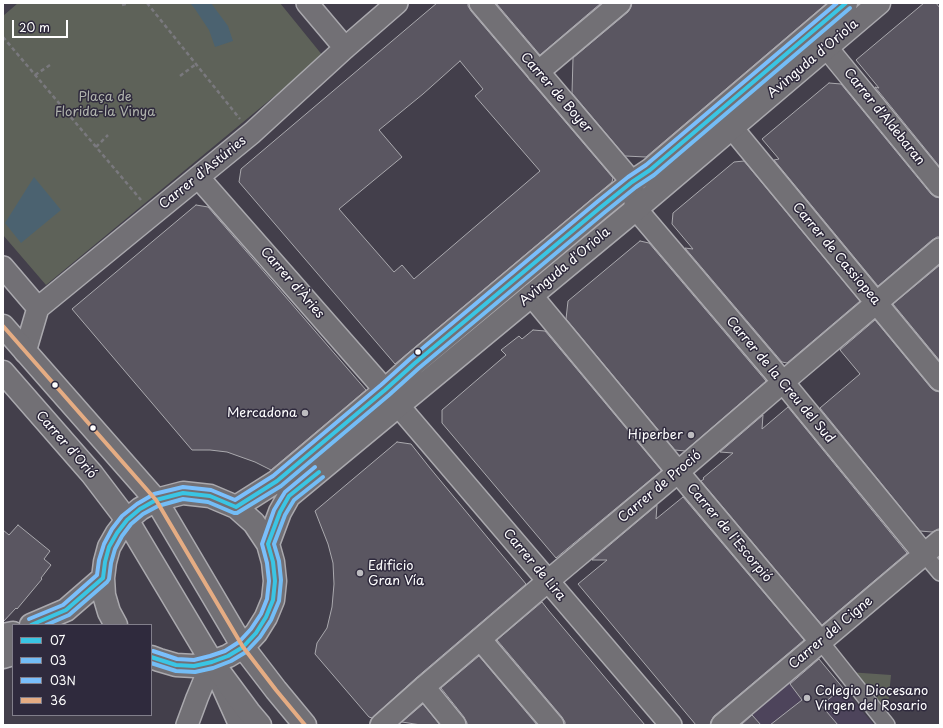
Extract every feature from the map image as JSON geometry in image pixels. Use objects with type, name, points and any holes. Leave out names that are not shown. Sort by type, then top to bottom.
[{"type":"main road","name":"Avinguda d'Oriola","points":[[268,544],[280,512],[289,496],[392,398],[415,362],[601,207],[632,182],[650,170],[846,3]]},
{"type":"main road","name":"Avinguda d'Oriola","points":[[236,507],[277,481],[531,295],[636,209],[879,3]]},
{"type":"main road","points":[[3,326],[156,500],[243,647],[305,725]]},
{"type":"main road","name":"Carrer d'Orió","points":[[3,372],[92,474],[127,520],[212,662],[248,712],[260,725]]},
{"type":"main road","points":[[115,624],[109,612],[104,595],[103,578],[105,562],[109,547],[117,533],[127,520],[140,508],[156,500],[183,493],[210,496],[236,507],[254,523],[268,544],[273,562],[275,581],[273,600],[263,623],[256,633],[243,647],[228,656],[212,662],[194,666],[176,665],[152,656]]},
{"type":"main road","points":[[33,624],[66,610],[103,578]]},
{"type":"street","points":[[307,3],[345,48]]},
{"type":"street","name":"Carrer d'Astúries","points":[[38,308],[252,134],[345,48],[397,3]]},
{"type":"street","name":"Carrer de Boyer","points":[[480,3],[632,182]]},
{"type":"street","points":[[538,72],[620,3]]},
{"type":"street","name":"Carrer d'Aldebaran","points":[[827,48],[940,186]]},
{"type":"street","name":"Carrer de Cassiopea","points":[[732,128],[940,380]]},
{"type":"street","name":"Carrer d'Àries","points":[[198,177],[392,398]]},
{"type":"street","points":[[632,182],[636,209]]},
{"type":"street","name":"Carrer de la Creu del Sud","points":[[636,209],[940,573]]},
{"type":"street","name":"Carrer de Proció","points":[[381,725],[548,581],[940,249]]},
{"type":"street","points":[[3,267],[38,308],[25,352]]},
{"type":"street","name":"Carrer de l'Escorpió","points":[[531,295],[821,642]]},
{"type":"street","name":"Carrer de Lira","points":[[392,398],[670,725]]},
{"type":"street","name":"Carrer del Cigne","points":[[722,725],[940,541]]},
{"type":"street","points":[[480,639],[553,725]]},
{"type":"street","points":[[821,642],[887,725]]},
{"type":"street","points":[[188,725],[197,698],[212,662]]},
{"type":"street","points":[[212,662],[241,725]]},
{"type":"street","points":[[424,687],[455,725]]},
{"type":"path","points":[[122,5],[128,3]]},
{"type":"path","points":[[147,3],[252,134]]},
{"type":"path","points":[[3,37],[153,214]]},
{"type":"path","points":[[180,76],[196,64]]},
{"type":"path","points":[[35,75],[50,65]]},
{"type":"path","points":[[96,146],[108,135]]},
{"type":"shaded area","name":"Colegio Diocesano Virgen del Rosario","points":[[815,655],[874,725],[730,725]]},
{"type":"green space","name":"Plaça de Florida-la Vinya","points":[[18,3],[280,3],[323,56],[46,285],[3,235],[3,16]]},
{"type":"green space","points":[[848,672],[891,675],[887,716]]},
{"type":"water","points":[[190,3],[211,3],[228,26],[233,41],[215,47],[209,30]]},
{"type":"water","points":[[34,177],[61,210],[21,243],[5,223]]},
{"type":"building","points":[[437,3],[468,3],[471,11],[613,178],[612,182],[395,364],[239,182],[241,169]],"holes":[[[460,61],[483,89],[475,96],[540,171],[414,279],[402,265],[394,272],[339,209],[402,157],[379,130]]]},
{"type":"building","points":[[496,3],[601,3],[540,55]]},
{"type":"building","points":[[632,3],[827,3],[646,157],[625,156],[572,93],[573,58],[628,12]]},
{"type":"building","points":[[924,3],[936,3],[940,8],[940,167],[875,87],[879,88],[856,60]]},
{"type":"building","points":[[829,83],[841,84],[931,194],[940,198],[940,237],[932,240],[878,286],[774,160],[779,159],[762,139]]},
{"type":"building","points":[[744,161],[860,301],[787,363],[782,362],[685,248],[693,249],[672,224],[673,213],[734,162]]},
{"type":"building","points":[[196,205],[208,207],[366,390],[271,470],[255,462],[227,452],[192,450],[72,309]]},
{"type":"building","points":[[640,241],[649,243],[766,381],[685,451],[675,450],[566,319],[568,301]]},
{"type":"building","points":[[940,265],[940,361],[893,304]]},
{"type":"building","points":[[875,320],[931,388],[940,392],[940,529],[932,532],[920,531],[820,408],[860,374],[840,350]]},
{"type":"building","points":[[533,330],[545,331],[661,470],[556,558],[442,423],[442,410],[506,355],[501,350],[519,336],[522,339]]},
{"type":"building","points":[[788,407],[907,553],[822,625],[701,481],[733,453],[720,452],[763,415],[762,429]]},
{"type":"building","points":[[397,442],[411,444],[526,584],[416,678],[372,718],[369,717],[315,654],[317,643],[327,628],[332,607],[334,584],[333,563],[328,544],[315,511]]},
{"type":"building","points":[[683,497],[804,640],[714,716],[710,725],[696,725],[578,584],[607,560],[592,560],[657,505],[656,519]]},
{"type":"building","points":[[18,525],[50,551],[44,559],[51,565],[41,578],[42,579],[17,609],[16,608],[3,622],[3,530],[9,535]]},
{"type":"building","points":[[542,602],[645,725],[565,725],[562,717],[497,640]]},
{"type":"building","points":[[479,656],[537,725],[467,725],[464,717],[441,688]]},
{"type":"building","points":[[819,659],[843,688],[821,705],[838,725],[770,725],[802,700],[790,684]]},
{"type":"building","points":[[423,704],[440,725],[421,725],[402,722]]},
{"type":"building","points":[[752,715],[761,725],[741,725]]},
{"type":"transit line","name":"03N","points":[[29,619],[63,605],[97,575],[99,560],[104,544],[112,529],[122,516],[137,504],[154,494],[183,487],[211,490],[235,500],[273,476],[597,202],[628,177],[646,165],[837,3]]},
{"type":"transit line","name":"07","points":[[33,624],[66,610],[103,578],[109,547],[127,520],[140,509],[156,500],[183,493],[210,496],[236,507],[277,481],[601,207],[632,182],[650,170],[846,3]]},
{"type":"transit line","name":"03","points":[[48,624],[69,615],[107,582],[109,579],[115,549],[131,524],[143,514],[158,506],[183,499],[208,502],[237,513],[281,486],[605,212],[636,187],[654,175],[850,8]]},
{"type":"transit line","name":"36","points":[[3,326],[156,500],[243,647],[305,725]]},
{"type":"transit line","name":"03N","points":[[153,651],[177,659],[194,660],[225,651],[239,642],[251,629],[261,614],[267,599],[269,581],[267,563],[262,544],[274,510],[285,492],[315,467]]},
{"type":"transit line","name":"07","points":[[152,657],[176,665],[194,666],[212,662],[228,656],[243,647],[256,633],[266,617],[273,600],[275,581],[273,562],[268,544],[280,512],[289,496],[319,472]]},
{"type":"transit line","name":"03","points":[[152,663],[176,671],[195,672],[213,668],[231,661],[246,652],[260,637],[271,620],[279,601],[281,580],[279,561],[274,544],[285,515],[294,500],[323,477]]},
{"type":"place","name":"Mercadona","points":[[305,413]]},
{"type":"place","name":"Hiperber","points":[[691,435]]},
{"type":"place","name":"Edificio Gran Vía","points":[[360,573]]},
{"type":"place","name":"Colegio Diocesano Virgen del Rosario","points":[[807,698]]}]
